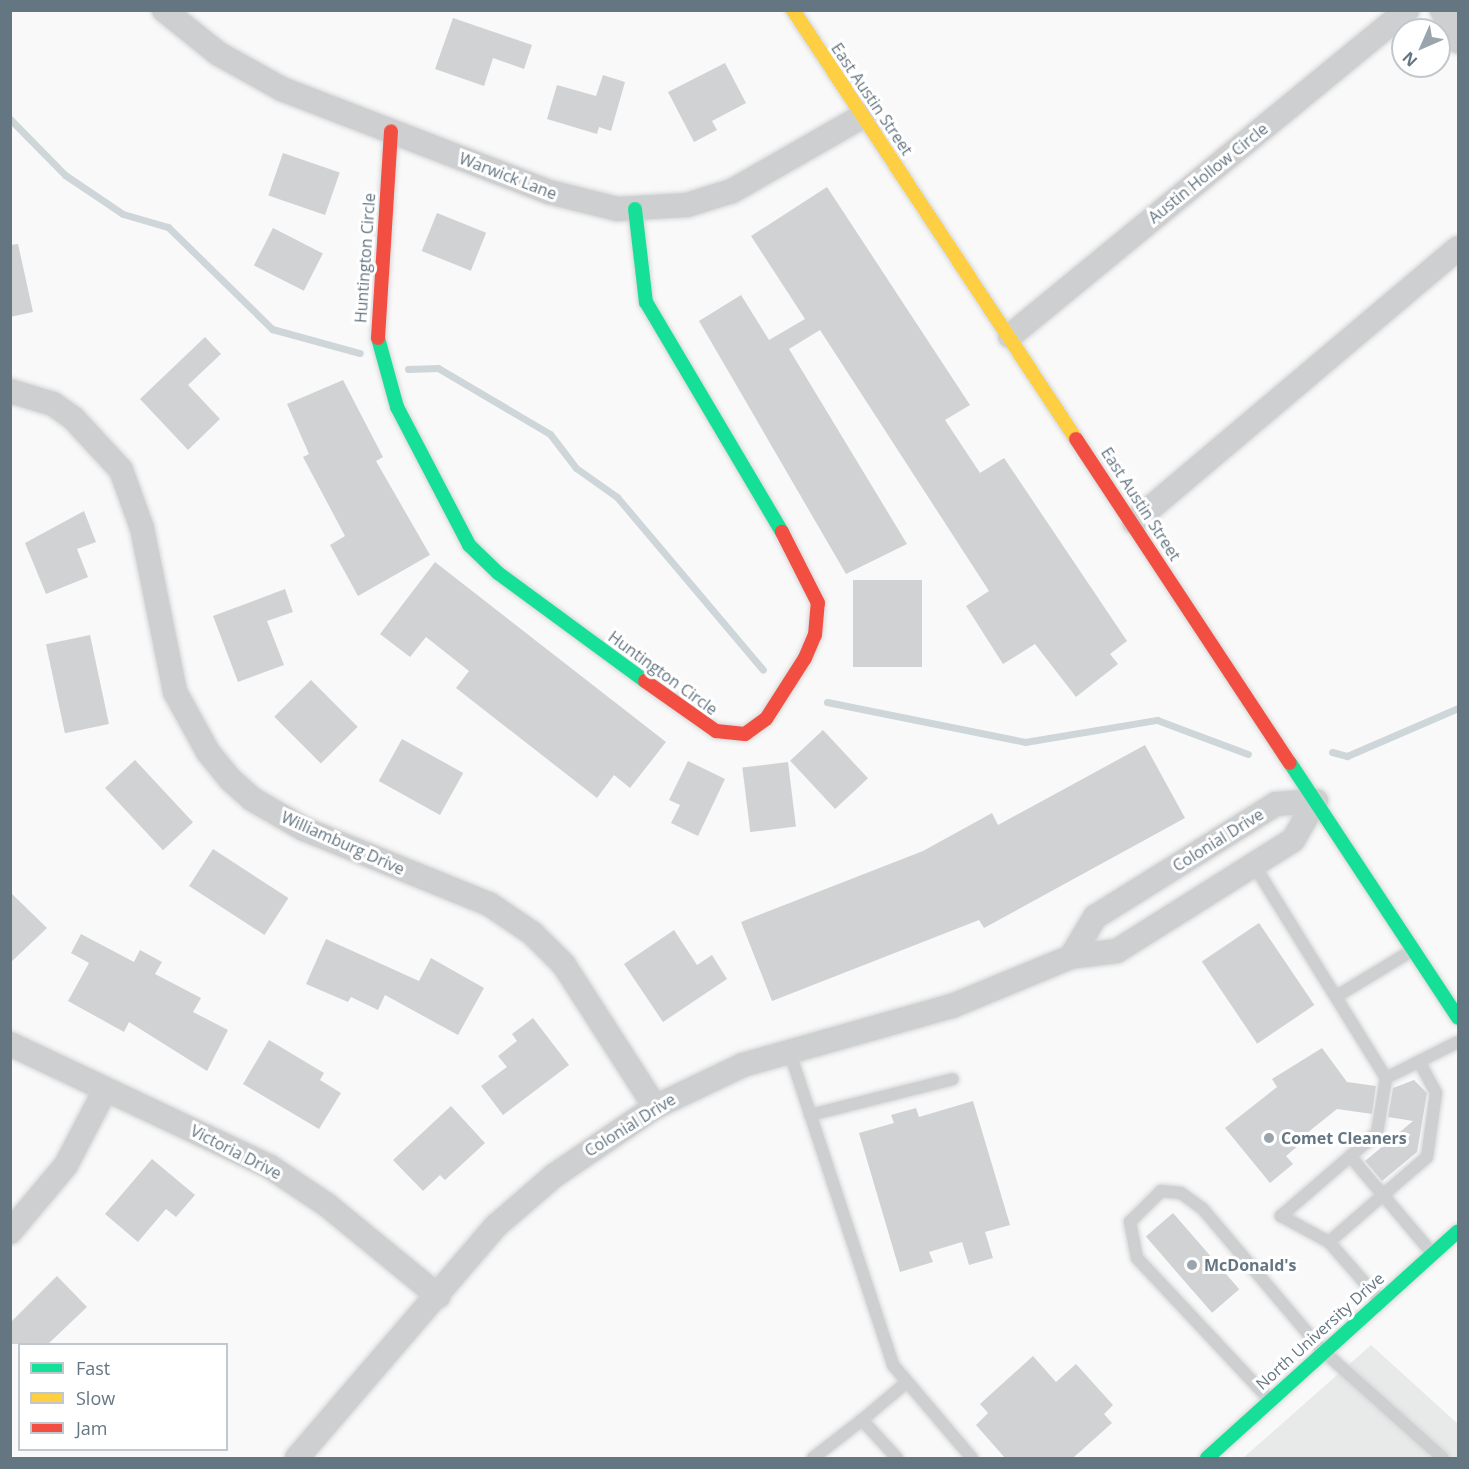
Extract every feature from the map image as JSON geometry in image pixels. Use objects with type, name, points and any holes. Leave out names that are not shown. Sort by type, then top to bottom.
[{"type":"main road","name":"East Austin Street","points":[[793,10],[1134,522],[1458,1018]]},
{"type":"main road","name":"Huntington Circle","points":[[392,130],[377,335],[390,391],[446,509],[469,544],[498,573],[698,720],[716,731],[745,734],[766,718],[805,658],[819,603],[814,586],[651,312],[639,282],[635,209]]},
{"type":"main road","name":"North University Drive","points":[[1207,1458],[1322,1350],[1458,1231]]},
{"type":"street","name":"Warwick Lane","points":[[164,10],[251,73],[573,201],[635,209],[687,205],[732,191],[863,116]]},
{"type":"street","name":"Austin Hollow Circle","points":[[1010,336],[1407,10]]},
{"type":"street","points":[[1442,10],[1458,41]]},
{"type":"street","points":[[1134,522],[1458,248]]},
{"type":"street","name":"Williamburg Drive","points":[[10,391],[53,404],[73,418],[121,470],[142,528],[175,692],[208,752],[231,780],[252,799],[304,829],[489,904],[532,933],[564,965],[655,1107]]},
{"type":"street","name":"Colonial Drive","points":[[297,1458],[522,1201],[655,1107],[708,1079],[789,1050],[952,1006],[1071,957],[1117,951],[1293,840],[1316,801]]},
{"type":"street","name":"Colonial Drive","points":[[1071,957],[1095,917],[1276,804],[1316,801]]},
{"type":"street","name":"Victoria Drive","points":[[10,1044],[280,1173],[438,1296]]},
{"type":"street","points":[[10,1232],[66,1165],[105,1090]]},
{"type":"lane","points":[[1254,864],[1386,1078],[1377,1133],[1281,1216],[1329,1242],[1379,1299]]},
{"type":"lane","points":[[1337,996],[1413,949]]},
{"type":"lane","points":[[1386,1078],[1458,1041]]},
{"type":"lane","points":[[789,1050],[893,1365],[972,1458]]},
{"type":"lane","points":[[1329,1242],[1427,1157],[1436,1094],[1419,1061]]},
{"type":"lane","points":[[810,1115],[953,1079]]},
{"type":"lane","points":[[1350,1156],[1432,1254]]},
{"type":"lane","points":[[1269,1399],[1137,1258],[1130,1222],[1143,1203],[1161,1191],[1181,1193],[1202,1208],[1322,1350],[1443,1458]]},
{"type":"lane","points":[[813,1458],[906,1383]]},
{"type":"lane","points":[[862,1420],[897,1458]]},
{"type":"shaded area","points":[[1371,1345],[1458,1424],[1458,1458],[1243,1458]]},
{"type":"building","points":[[453,18],[532,45],[524,69],[493,58],[484,86],[435,69]]},
{"type":"building","points":[[725,63],[746,103],[712,121],[717,130],[694,142],[668,92]]},
{"type":"building","points":[[603,75],[625,82],[611,131],[599,127],[597,134],[547,119],[557,85],[596,96]]},
{"type":"building","points":[[283,153],[340,173],[325,215],[268,196]]},
{"type":"building","points":[[827,187],[970,405],[945,420],[980,473],[1004,458],[1127,641],[1110,654],[1118,664],[1076,697],[1035,644],[1003,664],[966,606],[989,591],[820,330],[789,349],[907,544],[846,574],[699,321],[741,295],[769,340],[805,319],[751,236]]},
{"type":"building","points":[[437,213],[486,233],[471,271],[422,251]]},
{"type":"building","points":[[273,228],[323,253],[304,291],[254,265]]},
{"type":"building","points":[[18,244],[33,312],[10,317],[10,245]]},
{"type":"building","points":[[205,337],[221,354],[188,385],[220,419],[188,450],[140,399]]},
{"type":"building","points":[[343,380],[383,457],[376,461],[430,555],[358,596],[330,545],[345,536],[303,457],[309,454],[287,404]]},
{"type":"building","points":[[84,511],[96,542],[77,549],[88,577],[46,594],[25,543]]},
{"type":"building","points":[[435,562],[666,742],[630,788],[614,775],[597,798],[456,688],[469,671],[426,637],[410,657],[380,634]]},
{"type":"building","points":[[853,580],[922,580],[922,667],[853,667]]},
{"type":"building","points":[[285,589],[293,612],[267,621],[284,665],[238,682],[213,616]]},
{"type":"building","points":[[90,635],[109,724],[65,733],[46,644]]},
{"type":"building","points":[[311,680],[358,727],[321,763],[274,717]]},
{"type":"building","points":[[823,730],[868,778],[835,809],[790,761]]},
{"type":"building","points":[[402,739],[463,773],[440,815],[379,781]]},
{"type":"building","points":[[1145,745],[1185,818],[984,928],[979,920],[772,1001],[741,922],[923,851],[992,813],[998,825]]},
{"type":"building","points":[[135,760],[193,822],[163,850],[105,788]]},
{"type":"building","points":[[688,761],[725,779],[698,836],[671,823],[680,805],[669,800]]},
{"type":"building","points":[[788,762],[796,827],[750,832],[742,768]]},
{"type":"building","points":[[213,849],[288,898],[265,935],[189,886]]},
{"type":"building","points":[[10,892],[47,928],[10,963]]},
{"type":"building","points":[[1259,923],[1314,1005],[1257,1044],[1202,962]]},
{"type":"building","points":[[674,930],[697,965],[712,955],[727,979],[663,1022],[624,964]]},
{"type":"building","points":[[81,934],[134,962],[140,950],[162,962],[155,974],[201,998],[193,1012],[228,1030],[207,1071],[129,1022],[124,1032],[68,1001],[89,963],[71,953]]},
{"type":"building","points":[[326,939],[419,981],[431,958],[484,988],[458,1035],[385,995],[378,1010],[351,997],[348,1002],[306,984]]},
{"type":"building","points":[[533,1018],[569,1065],[503,1115],[481,1086],[507,1067],[498,1056],[517,1041],[512,1034]]},
{"type":"building","points":[[269,1040],[324,1073],[320,1080],[341,1093],[319,1129],[243,1084]]},
{"type":"building","points":[[1322,1048],[1347,1082],[1376,1086],[1372,1114],[1337,1109],[1302,1137],[1305,1140],[1286,1156],[1293,1164],[1270,1183],[1225,1128],[1277,1087],[1272,1079]]},
{"type":"building","points":[[1414,1080],[1427,1093],[1417,1152],[1382,1181],[1365,1161],[1413,1121],[1388,1117],[1393,1088]]},
{"type":"building","points":[[973,1101],[1010,1225],[985,1232],[993,1258],[969,1265],[962,1242],[929,1252],[933,1262],[900,1272],[859,1133],[894,1123],[891,1115],[916,1108],[919,1117]]},
{"type":"building","points":[[451,1106],[485,1143],[445,1180],[440,1175],[423,1191],[393,1160]]},
{"type":"building","points":[[152,1159],[195,1195],[176,1217],[166,1209],[138,1242],[105,1214]]},
{"type":"building","points":[[1173,1213],[1239,1289],[1212,1313],[1146,1237]]},
{"type":"building","points":[[57,1276],[87,1307],[49,1343],[10,1344],[10,1323]]},
{"type":"building","points":[[1033,1356],[1056,1382],[1076,1364],[1113,1405],[1104,1414],[1112,1423],[1073,1458],[1005,1458],[976,1425],[988,1413],[980,1404]]},
{"type":"waterway","points":[[10,119],[65,175],[123,214],[168,227],[272,329],[360,353]]},
{"type":"waterway","points":[[408,369],[438,368],[550,434],[576,468],[617,497],[763,670]]},
{"type":"waterway","points":[[827,702],[1025,742],[1157,720],[1248,754]]},
{"type":"waterway","points":[[1332,752],[1347,756],[1458,708]]},
{"type":"traffic: fast","points":[[635,209],[646,302],[782,532]]},
{"type":"traffic: fast","points":[[378,338],[397,407],[469,545],[498,573],[645,681]]},
{"type":"traffic: fast","points":[[1290,763],[1458,1018]]},
{"type":"traffic: fast","points":[[1207,1458],[1458,1231]]},
{"type":"traffic: slow","points":[[793,10],[1076,439]]},
{"type":"traffic: jam","points":[[378,338],[391,131]]},
{"type":"traffic: jam","points":[[1076,439],[1290,763]]},
{"type":"traffic: jam","points":[[645,681],[716,731],[745,734],[766,719],[805,658],[815,635],[818,603],[782,532]]},
{"type":"place","name":"Comet Cleaners","points":[[1269,1138]]},
{"type":"place","name":"McDonald's","points":[[1192,1265]]}]
